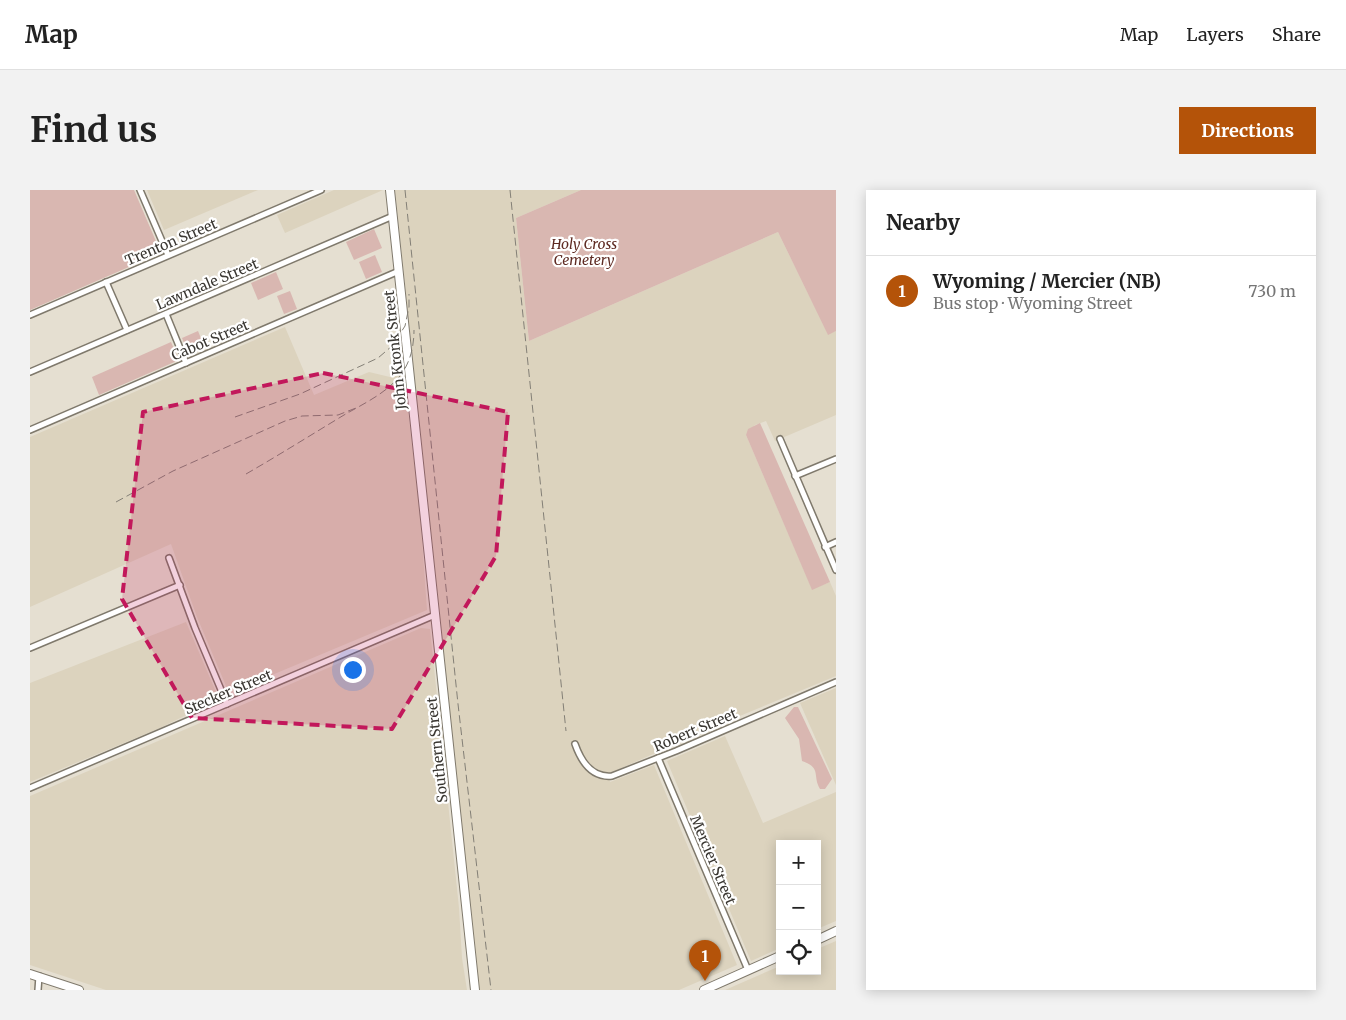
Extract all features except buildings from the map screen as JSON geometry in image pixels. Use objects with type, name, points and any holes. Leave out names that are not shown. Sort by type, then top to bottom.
[{"type":"street","points":[[140,190],[168,256]]},
{"type":"street","name":"Trenton Street","points":[[30,315],[321,190]]},
{"type":"street","name":"John Kronk Street","points":[[390,190],[424,508]]},
{"type":"street","name":"Lawndale Street","points":[[30,372],[393,216]]},
{"type":"street","name":"Cabot Street","points":[[30,430],[399,271]]},
{"type":"street","points":[[106,282],[128,330]]},
{"type":"street","points":[[166,314],[186,363]]},
{"type":"street","points":[[780,439],[836,570]]},
{"type":"street","points":[[795,476],[836,459]]},
{"type":"street","name":"Southern Street","points":[[424,508],[475,990]]},
{"type":"street","points":[[825,547],[836,542]]},
{"type":"street","points":[[169,558],[195,628],[227,704]]},
{"type":"street","points":[[30,648],[180,585]]},
{"type":"street","name":"Stecker Street","points":[[30,788],[436,615]]},
{"type":"street","name":"Robert Street","points":[[575,744],[580,758],[592,771],[605,776],[618,775],[836,682]]},
{"type":"street","name":"Mercier Street","points":[[658,758],[748,970]]},
{"type":"street","points":[[821,938],[836,931]]},
{"type":"street","points":[[704,990],[776,958]]},
{"type":"street","points":[[30,974],[79,990]]},
{"type":"street","points":[[38,990],[39,976]]},
{"type":"highlighted area","points":[[323,373],[508,412],[496,556],[392,729],[192,718],[122,599],[143,412]]},
{"type":"shaded area","points":[[147,190],[258,190],[164,230]]},
{"type":"shaded area","points":[[334,190],[383,190],[285,233],[277,215]]},
{"type":"shaded area","points":[[395,190],[581,190],[516,218],[529,341],[778,232],[828,334],[836,331],[836,415],[775,441],[766,421],[755,425],[746,435],[812,589],[830,582],[836,596],[836,676],[608,774],[610,782],[654,765],[737,965],[679,990],[479,990]]},
{"type":"shaded area","points":[[285,327],[314,395],[369,372],[390,377],[403,367],[420,513],[427,610],[229,693],[197,617],[171,544],[30,607],[30,437]]},
{"type":"shaded area","points":[[186,622],[219,699],[160,728],[30,782],[30,683]]},
{"type":"shaded area","points":[[421,628],[430,629],[459,908],[462,958],[467,990],[106,990],[30,965],[30,796]]},
{"type":"shaded area","points":[[836,688],[836,785],[800,703]]},
{"type":"shaded area","points":[[725,736],[763,823],[836,792],[836,921],[821,927],[821,840],[776,840],[776,950],[751,961],[667,761]]},
{"type":"shaded area","points":[[836,941],[836,990],[725,990],[776,968],[776,975],[821,975],[821,947]]},
{"type":"green space","points":[[30,190],[134,190],[161,253],[30,310]]},
{"type":"green space","name":"Holy Cross Cemetery","points":[[581,190],[836,190],[836,331],[828,335],[778,232],[529,341],[516,218]]},
{"type":"green space","points":[[374,229],[382,248],[354,260],[346,242]]},
{"type":"green space","points":[[375,255],[382,272],[366,279],[359,262]]},
{"type":"green space","points":[[276,272],[283,289],[258,300],[251,283]]},
{"type":"green space","points":[[290,291],[297,309],[284,314],[277,296]]},
{"type":"green space","points":[[198,331],[205,348],[189,355],[182,338]]},
{"type":"green space","points":[[171,342],[179,360],[99,395],[92,377]]},
{"type":"green space","points":[[760,423],[830,582],[812,590],[746,435],[748,429]]},
{"type":"green space","points":[[794,707],[798,707],[832,779],[825,789],[820,789],[816,772],[812,766],[802,761],[799,739],[785,718]]},
{"type":"railway","points":[[405,190],[458,704],[491,990]]},
{"type":"railway","points":[[510,190],[566,731]]},
{"type":"railway","points":[[235,417],[300,394],[378,358],[392,346],[405,326],[409,307],[409,294]]},
{"type":"railway","points":[[246,474],[388,388],[400,376],[409,360],[414,330]]},
{"type":"railway","points":[[116,502],[173,471],[285,421],[302,416],[338,415],[356,408]]},
{"type":"place","name":"Wyoming / Mercier (NB)","points":[[705,981]]}]
